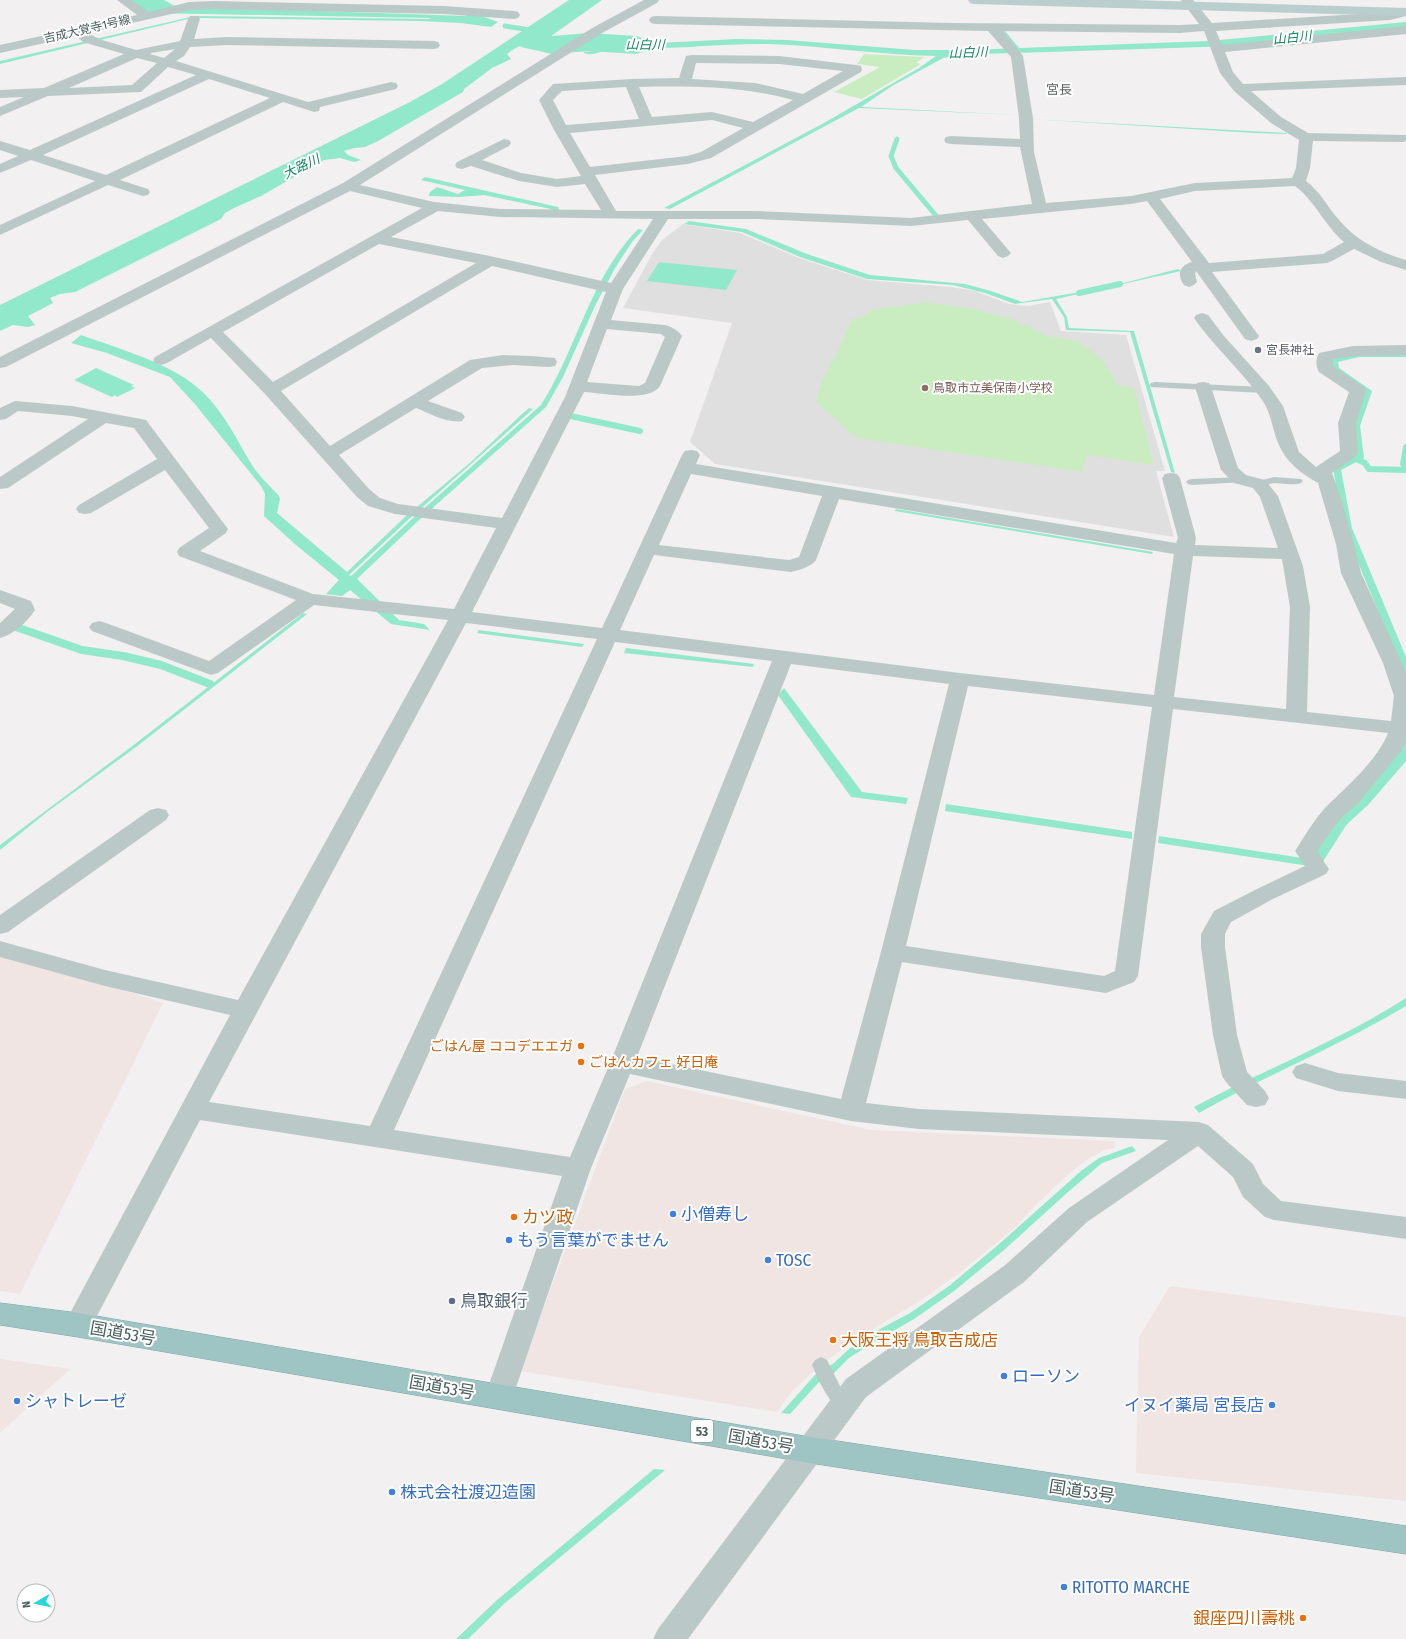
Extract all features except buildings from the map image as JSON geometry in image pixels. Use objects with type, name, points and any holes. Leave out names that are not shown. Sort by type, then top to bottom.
[{"type":"highway","name":"国道53号","points":[[0,1314],[78,1325],[810,1450],[1406,1540]]},
{"type":"highway","points":[[1259,1517],[1406,1524]]},
{"type":"main road","points":[[974,0],[1188,2],[1405,12]]},
{"type":"street","name":"吉成大覚寺1号線","points":[[123,0],[147,16]]},
{"type":"street","points":[[0,363],[348,186],[598,30],[653,0]]},
{"type":"street","points":[[1188,2],[1209,28],[1227,73],[1239,88],[1276,120],[1304,137],[1403,138]]},
{"type":"street","points":[[147,16],[189,6],[213,5],[482,11],[514,15]]},
{"type":"street","points":[[655,20],[990,27],[1209,28],[1383,16],[1405,12]]},
{"type":"street","name":"吉成大覚寺1号線","points":[[0,49],[147,16]]},
{"type":"street","points":[[0,94],[136,90],[166,62],[179,53],[186,43],[194,19]]},
{"type":"street","points":[[990,27],[997,32],[1017,56],[1026,118],[1027,152],[1040,208]]},
{"type":"street","points":[[1218,50],[1406,30]]},
{"type":"street","points":[[78,31],[87,39],[208,74],[311,107],[391,86]]},
{"type":"street","points":[[0,112],[136,54],[186,43],[227,41],[434,45]]},
{"type":"street","points":[[504,143],[464,164],[519,177],[557,183],[588,176],[688,160],[706,155],[856,69],[779,60],[691,59],[685,82]]},
{"type":"street","points":[[0,169],[208,74]]},
{"type":"street","points":[[1239,88],[1406,81]]},
{"type":"street","points":[[611,215],[561,130],[546,100],[558,87],[685,82],[756,87],[805,99]]},
{"type":"street","points":[[630,83],[647,122]]},
{"type":"street","points":[[0,231],[281,98]]},
{"type":"street","points":[[561,130],[712,116],[755,127]]},
{"type":"street","points":[[1298,182],[1303,168],[1306,142],[1304,137]]},
{"type":"street","points":[[951,140],[1027,143]]},
{"type":"street","points":[[0,145],[143,192]]},
{"type":"street","points":[[348,186],[436,206],[500,213],[663,216],[710,214],[758,215],[898,222],[1131,200],[1195,187],[1298,182],[1313,195],[1340,231],[1355,242],[1381,256],[1406,264]]},
{"type":"street","points":[[1150,197],[1204,266]]},
{"type":"street","points":[[160,360],[436,206]]},
{"type":"street","points":[[78,1325],[245,1010],[460,616],[577,386],[615,288],[663,216]]},
{"type":"street","points":[[972,216],[1003,254]]},
{"type":"street","points":[[377,239],[490,261],[615,288]]},
{"type":"street","points":[[1189,282],[1186,275],[1188,270],[1192,267],[1327,258],[1355,242]]},
{"type":"street","points":[[271,390],[490,261]]},
{"type":"street","points":[[1204,266],[1201,268],[1251,336]]},
{"type":"street","points":[[1202,318],[1212,334],[1252,376],[1272,402],[1276,410],[1285,442],[1292,456],[1309,471],[1325,480]]},
{"type":"street","points":[[577,386],[642,391],[652,386],[674,336],[665,330],[601,324]]},
{"type":"street","points":[[213,331],[271,390],[364,493],[374,502],[395,509],[506,524]]},
{"type":"street","points":[[1256,1098],[1235,1076],[1225,1035],[1213,947],[1213,934],[1222,917],[1265,894],[1318,869],[1306,851],[1332,814],[1352,796],[1380,764],[1394,746],[1403,729],[1404,696],[1401,683],[1382,637],[1351,573],[1345,544],[1322,471],[1350,454],[1347,423],[1358,391],[1325,368],[1325,356],[1353,351],[1406,350]]},
{"type":"street","points":[[329,454],[476,364],[490,360],[505,359],[549,362]]},
{"type":"street","points":[[1203,387],[1230,470],[1241,480],[1259,484],[1269,496],[1294,566],[1300,607],[1296,717]]},
{"type":"street","points":[[415,402],[456,417]]},
{"type":"street","points":[[0,414],[15,406],[72,411],[140,424],[220,529],[186,552],[310,599],[609,634],[783,658],[1403,729]]},
{"type":"street","points":[[0,484],[103,417]]},
{"type":"street","points":[[85,509],[167,461]]},
{"type":"street","points":[[378,1137],[688,461],[832,492],[1184,550],[1290,554]]},
{"type":"street","points":[[893,952],[1106,985],[1126,976],[1162,702],[1187,538],[1171,478]]},
{"type":"street","points":[[648,549],[791,566],[807,560],[832,492]]},
{"type":"street","points":[[0,596],[24,605],[25,610],[10,625],[0,632]]},
{"type":"street","points":[[99,627],[211,669],[310,599]]},
{"type":"street","points":[[499,1396],[578,1168],[622,1063],[783,658]]},
{"type":"street","points":[[851,1110],[893,952],[960,679]]},
{"type":"street","points":[[0,926],[158,815]]},
{"type":"street","points":[[0,949],[105,978],[245,1010]]},
{"type":"street","points":[[622,1063],[851,1110],[919,1119],[1199,1132],[1244,1171],[1252,1190],[1274,1210],[1406,1228]]},
{"type":"street","points":[[1305,1072],[1338,1082],[1406,1090]]},
{"type":"street","points":[[193,1109],[578,1168]]},
{"type":"street","points":[[669,1639],[856,1388],[1014,1274],[1078,1215],[1199,1132]]},
{"type":"lane","points":[[1156,385],[1263,390]]},
{"type":"lane","points":[[1192,482],[1241,480]]},
{"type":"lane","points":[[1259,484],[1274,480],[1297,481]]},
{"type":"lane","points":[[821,1365],[834,1391],[845,1403]]},
{"type":"shaded area","points":[[864,54],[924,57],[916,63],[921,64],[862,99],[834,92],[880,67],[857,64]]},
{"type":"shaded area","name":"鳥取市立美保南小学校","points":[[683,224],[740,233],[799,258],[867,280],[951,287],[975,291],[1009,304],[1028,306],[1050,302],[1061,331],[1126,335],[1165,471],[1156,471],[1174,537],[715,464],[690,442],[732,323],[623,308],[652,254],[662,240]]},
{"type":"shaded area","points":[[926,302],[973,309],[1012,319],[1048,336],[1078,341],[1103,360],[1117,385],[1134,388],[1154,465],[1087,455],[1082,472],[856,438],[816,402],[828,369],[852,319],[863,317],[871,310]]},
{"type":"shaded area","points":[[0,951],[163,1003],[20,1294],[0,1291]]},
{"type":"shaded area","name":"TOSC","points":[[647,1081],[871,1130],[1114,1141],[1115,1148],[1105,1150],[1089,1158],[1065,1177],[1029,1212],[1016,1227],[958,1274],[920,1301],[881,1324],[824,1362],[792,1391],[777,1412],[520,1371],[625,1089]]},
{"type":"shaded area","name":"イヌイ薬局 宮長店","points":[[1170,1286],[1406,1317],[1406,1501],[1136,1473],[1139,1337]]},
{"type":"shaded area","name":"シャトレーゼ","points":[[0,1359],[70,1369],[0,1433]]},
{"type":"water","points":[[129,0],[164,0],[175,6],[465,16],[471,14],[479,15],[498,22],[491,27],[461,23],[420,21],[197,18],[0,64],[0,61],[195,16],[430,18],[150,13]]},
{"type":"water","name":"大路川","points":[[569,0],[602,0],[544,41],[556,45],[554,47],[537,46],[532,49],[522,46],[516,48],[507,54],[511,59],[492,68],[464,89],[463,92],[378,141],[365,147],[344,151],[348,155],[361,160],[354,162],[340,158],[324,160],[261,196],[225,213],[221,219],[75,292],[60,294],[50,298],[53,303],[28,316],[35,325],[28,327],[13,325],[0,331],[0,305],[410,102],[442,84]]},
{"type":"water","points":[[1406,22],[1406,28],[1235,46],[956,55],[943,58],[892,86],[861,107],[1020,115],[859,108],[670,209],[664,208],[824,123],[919,68],[936,56],[769,44],[638,48],[637,50],[605,48],[602,51],[593,54],[583,52],[596,51],[600,49],[598,44],[585,44],[593,37],[598,39],[658,43],[737,39],[787,40],[915,50],[976,50],[1016,48],[1003,31],[1005,31],[1019,48],[1209,41]]},
{"type":"water","points":[[1031,119],[1287,133],[1287,134],[1255,133]]},
{"type":"water","points":[[425,177],[558,207],[559,210],[551,210],[484,195],[460,197],[429,196],[430,192],[437,187],[458,194],[465,190],[421,180]]},
{"type":"water","points":[[689,221],[746,229],[807,254],[870,275],[965,284],[1022,302],[1104,288],[1178,269],[1181,271],[1056,299],[1067,317],[1069,328],[1134,331],[1175,473],[1171,472],[1130,332],[1066,330],[1064,317],[1052,299],[1015,304],[985,293],[953,285],[867,279],[800,257],[742,232],[684,224]]},
{"type":"water","points":[[638,229],[643,230],[632,242],[615,268],[595,306],[563,377],[546,407],[418,521],[357,579],[399,620],[424,624],[430,630],[391,624],[350,590],[342,596],[326,594],[339,580],[296,545],[264,516],[265,494],[261,486],[194,403],[170,377],[107,353],[71,343],[81,335],[158,364],[173,371],[198,388],[207,396],[222,415],[257,472],[279,496],[280,499],[277,513],[347,572],[405,517],[471,462],[522,414],[529,408],[533,409],[409,519],[349,575],[351,576],[412,519],[541,405],[565,361],[585,314],[608,269],[622,248]]},
{"type":"water","points":[[659,262],[737,270],[726,290],[647,281]]},
{"type":"water","points":[[1406,353],[1406,357],[1359,357],[1338,362],[1339,368],[1372,391],[1360,426],[1364,458],[1341,470],[1352,528],[1406,657],[1406,678],[1344,529],[1333,468],[1352,424],[1363,391],[1332,368],[1330,359],[1356,354]]},
{"type":"water","points":[[96,368],[134,385],[131,386],[135,388],[117,397],[115,395],[112,397],[74,380]]},
{"type":"water","points":[[896,509],[1153,552],[1152,554],[895,511]]},
{"type":"water","points":[[303,613],[307,614],[136,747],[47,812],[0,850],[0,845],[135,744]]},
{"type":"water","points":[[479,630],[584,644],[582,647],[477,633]]},
{"type":"water","points":[[626,648],[754,664],[753,667],[624,653]]},
{"type":"water","points":[[784,688],[862,792],[908,798],[906,804],[851,797],[778,695]]},
{"type":"water","points":[[1406,742],[1406,761],[1368,805],[1347,824],[1322,863],[1309,866],[1158,843],[1159,836],[1302,858]]},
{"type":"water","points":[[946,804],[1132,832],[1132,839],[945,811]]},
{"type":"water","points":[[1406,998],[1406,1006],[1381,1021],[1199,1113],[1194,1107],[1220,1093],[1328,1042],[1381,1014]]},
{"type":"water","points":[[1132,1146],[1136,1151],[1102,1163],[1004,1250],[954,1291],[914,1319],[849,1358],[833,1374],[818,1383],[790,1414],[781,1413],[815,1375],[834,1363],[863,1338],[910,1313],[949,1286],[998,1245],[1081,1171],[1099,1158]]},
{"type":"water","points":[[654,1469],[665,1470],[505,1603],[468,1639],[456,1639],[497,1600]]},
{"type":"waterway","points":[[505,26],[536,31]]},
{"type":"waterway","name":"山白川","points":[[531,41],[552,45],[589,42],[636,45]]},
{"type":"waterway","points":[[897,139],[891,156],[896,168],[938,218]]},
{"type":"waterway","points":[[1079,293],[1120,284]]},
{"type":"waterway","points":[[561,414],[640,431]]},
{"type":"waterway","points":[[1406,447],[1403,464],[1406,466]]},
{"type":"waterway","points":[[1356,459],[1365,463],[1369,469],[1406,470]]},
{"type":"waterway","points":[[22,621],[16,627],[82,650],[123,656],[161,665],[210,684]]},
{"type":"place","name":"宮長神社","points":[[1258,350]]},
{"type":"place","name":"鳥取市立美保南小学校","points":[[925,388]]},
{"type":"place","name":"ごはん屋 ココデエエガ","points":[[581,1046]]},
{"type":"place","name":"ごはんカフェ 好日庵","points":[[581,1062]]},
{"type":"place","name":"小僧寿し","points":[[673,1214]]},
{"type":"place","name":"カツ政","points":[[514,1217]]},
{"type":"place","name":"もう言葉がでません","points":[[509,1240]]},
{"type":"place","name":"TOSC","points":[[768,1260]]},
{"type":"place","name":"鳥取銀行","points":[[452,1301]]},
{"type":"place","name":"大阪王将 鳥取吉成店","points":[[833,1340]]},
{"type":"place","name":"ローソン","points":[[1004,1376]]},
{"type":"place","name":"シャトレーゼ","points":[[17,1401]]},
{"type":"place","name":"イヌイ薬局 宮長店","points":[[1272,1405]]},
{"type":"place","name":"株式会社渡辺造園","points":[[392,1492]]},
{"type":"place","name":"RITOTTO MARCHE","points":[[1064,1587]]},
{"type":"place","name":"銀座四川壽桃","points":[[1303,1618]]},
{"type":"district","name":"宮長","points":[[1059,89]]}]
